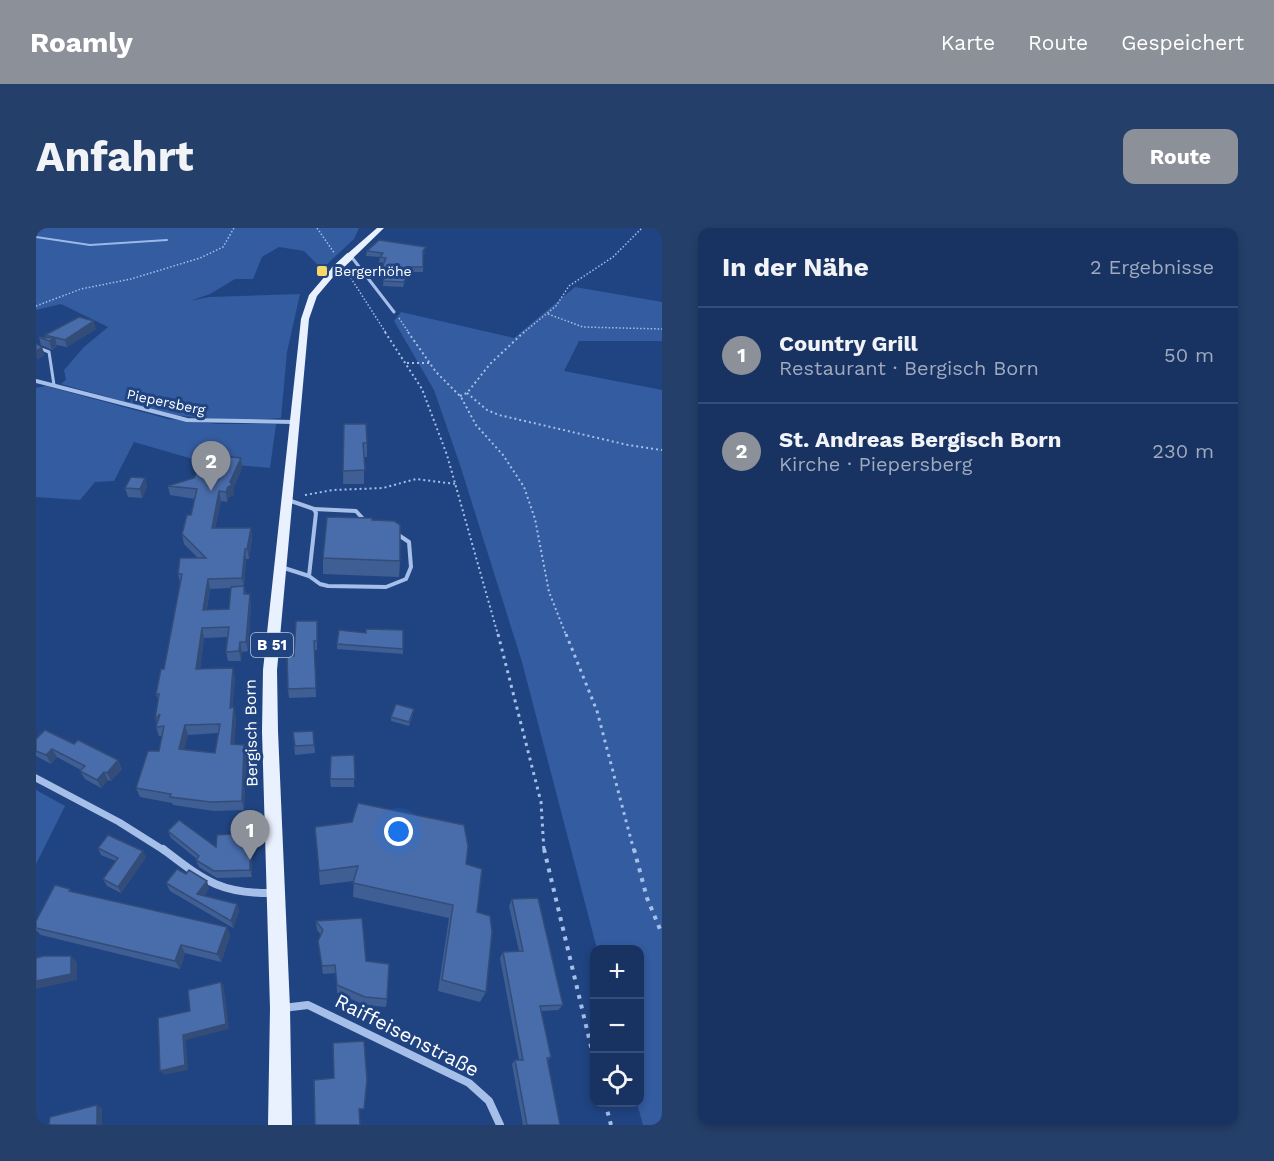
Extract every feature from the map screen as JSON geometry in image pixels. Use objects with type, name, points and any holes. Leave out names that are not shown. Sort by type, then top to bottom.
[{"type":"main road","name":"Bergisch Born","points":[[280,1125],[280,1008],[270,699],[285,499],[307,310],[316,290],[349,256],[381,228]]},
{"type":"street","points":[[349,256],[394,312]]},
{"type":"street","name":"Piepersberg","points":[[36,381],[187,420],[238,423],[294,422]]},
{"type":"street","points":[[36,778],[149,839],[194,874],[217,887],[252,895],[277,893]]},
{"type":"street","name":"Raiffeisenstraße","points":[[280,1008],[308,1005],[469,1083],[489,1101],[500,1125]]},
{"type":"lane","points":[[36,347],[50,352],[54,385]]},
{"type":"lane","points":[[285,499],[314,509],[356,511],[369,526]]},
{"type":"lane","points":[[309,576],[317,521],[314,509]]},
{"type":"lane","points":[[279,566],[309,576],[320,584],[328,586],[386,587],[406,579],[411,567],[409,542],[393,532]]},
{"type":"path","points":[[36,306],[71,292],[131,279],[200,258],[223,247],[234,228]]},
{"type":"path","points":[[317,228],[339,260]]},
{"type":"path","points":[[460,396],[467,393],[490,364],[527,329],[548,314],[569,286],[613,257],[642,228]]},
{"type":"path","points":[[345,268],[407,363],[426,399],[456,484],[530,753],[540,802],[544,849],[593,1053]]},
{"type":"path","points":[[394,312],[436,372],[460,396],[480,430],[503,455],[530,501],[536,519],[549,592],[597,711],[647,898],[662,934]]},
{"type":"path","points":[[548,314],[583,327],[662,329]]},
{"type":"path","points":[[407,363],[429,363]]},
{"type":"path","points":[[467,393],[487,410],[499,415],[628,445],[662,450]]},
{"type":"path","points":[[466,406],[471,398]]},
{"type":"path","points":[[312,493],[339,488],[379,489],[423,479],[456,484]]},
{"type":"path","points":[[606,1107],[611,1125]]},
{"type":"shaded area","points":[[36,228],[359,228],[354,239],[325,266],[319,266],[304,251],[279,247],[262,257],[253,279],[235,279],[210,294],[190,301],[209,297],[300,294],[287,352],[281,418],[239,421],[171,415],[61,384],[66,380],[64,370],[84,347],[108,327],[61,304],[36,310]]},
{"type":"shaded area","points":[[575,287],[662,302],[662,341],[579,341],[564,371],[662,390],[662,1125],[643,1125],[638,1107],[644,1107],[644,945],[596,945],[522,662],[460,465],[434,390],[394,321],[401,312],[514,338]]},
{"type":"shaded area","points":[[46,386],[168,419],[219,424],[276,424],[270,468],[203,462],[134,442],[114,481],[95,482],[80,500],[36,497],[36,388]]},
{"type":"shaded area","points":[[36,790],[65,806],[36,864]]},
{"type":"building","points":[[379,240],[426,247],[423,251],[423,267],[408,267],[404,282],[383,281],[386,274],[380,273],[386,258],[380,257],[383,253],[367,251]]},
{"type":"building","points":[[79,317],[94,321],[65,340],[45,335]]},
{"type":"building","points":[[39,337],[55,338],[49,341]]},
{"type":"building","points":[[344,424],[366,424],[367,443],[363,443],[365,470],[343,471]]},
{"type":"building","points":[[223,456],[241,458],[230,482],[232,485],[226,492],[219,491],[212,528],[251,528],[247,549],[245,549],[242,578],[208,579],[203,610],[229,609],[231,587],[244,586],[244,594],[250,594],[246,642],[240,642],[239,651],[226,652],[229,627],[202,628],[196,669],[233,668],[230,708],[234,707],[231,744],[244,745],[242,801],[211,802],[170,797],[171,794],[136,788],[148,751],[159,751],[164,726],[156,727],[160,714],[155,719],[159,694],[156,694],[161,669],[164,669],[182,574],[178,574],[180,558],[206,558],[182,534],[187,515],[191,515],[197,489],[168,486],[194,478],[198,470],[203,470],[209,459],[221,460]],"holes":[[[220,724],[215,753],[179,749],[185,725]]]},
{"type":"building","points":[[131,477],[145,478],[140,489],[125,488]]},
{"type":"building","points":[[327,517],[394,521],[400,525],[400,561],[323,558]]},
{"type":"building","points":[[296,621],[317,621],[317,641],[314,641],[316,688],[288,689],[287,656],[294,656]]},
{"type":"building","points":[[366,629],[403,630],[403,649],[337,644],[339,630],[366,633]]},
{"type":"building","points":[[396,704],[414,709],[409,722],[391,717]]},
{"type":"building","points":[[45,730],[74,744],[78,740],[118,760],[107,773],[104,772],[97,780],[80,771],[85,766],[52,749],[46,755],[36,751],[36,739]]},
{"type":"building","points":[[313,731],[314,745],[295,746],[293,732]]},
{"type":"building","points":[[354,755],[355,779],[330,779],[331,756]]},
{"type":"building","points":[[358,803],[464,825],[468,846],[466,864],[482,869],[477,912],[490,916],[492,932],[486,992],[442,980],[453,905],[353,883],[358,866],[319,871],[315,827],[352,822]]},
{"type":"building","points":[[179,820],[216,847],[217,835],[250,833],[250,870],[214,871],[196,860],[199,856],[168,831]]},
{"type":"building","points":[[108,835],[143,851],[118,887],[103,879],[118,858],[98,848]]},
{"type":"building","points":[[177,869],[186,874],[189,870],[207,881],[197,894],[237,904],[231,921],[166,883]]},
{"type":"building","points":[[55,885],[70,889],[69,891],[227,927],[217,954],[181,945],[175,961],[36,928],[36,921]]},
{"type":"building","points":[[538,898],[563,1005],[540,1006],[551,1057],[547,1058],[560,1125],[527,1125],[515,1060],[523,1060],[503,952],[523,951],[512,899]]},
{"type":"building","points":[[362,918],[366,961],[389,964],[387,999],[365,997],[337,985],[335,965],[322,966],[318,941],[323,930],[316,921]]},
{"type":"building","points":[[71,956],[71,974],[36,981],[36,958]]},
{"type":"building","points":[[221,982],[226,1024],[183,1035],[185,1065],[160,1071],[158,1018],[190,1011],[188,990]]},
{"type":"building","points":[[364,1041],[367,1080],[364,1109],[359,1109],[360,1125],[315,1125],[314,1080],[334,1078],[333,1043]]},
{"type":"building","points":[[97,1105],[97,1125],[49,1125],[50,1117]]},
{"type":"waterway","points":[[36,237],[90,245],[167,240]]},
{"type":"place","name":"Bergerhöhe","points":[[322,271]]},
{"type":"place","name":"St. Andreas Bergisch Born","points":[[211,491]]},
{"type":"place","name":"Country Grill","points":[[250,860]]}]
